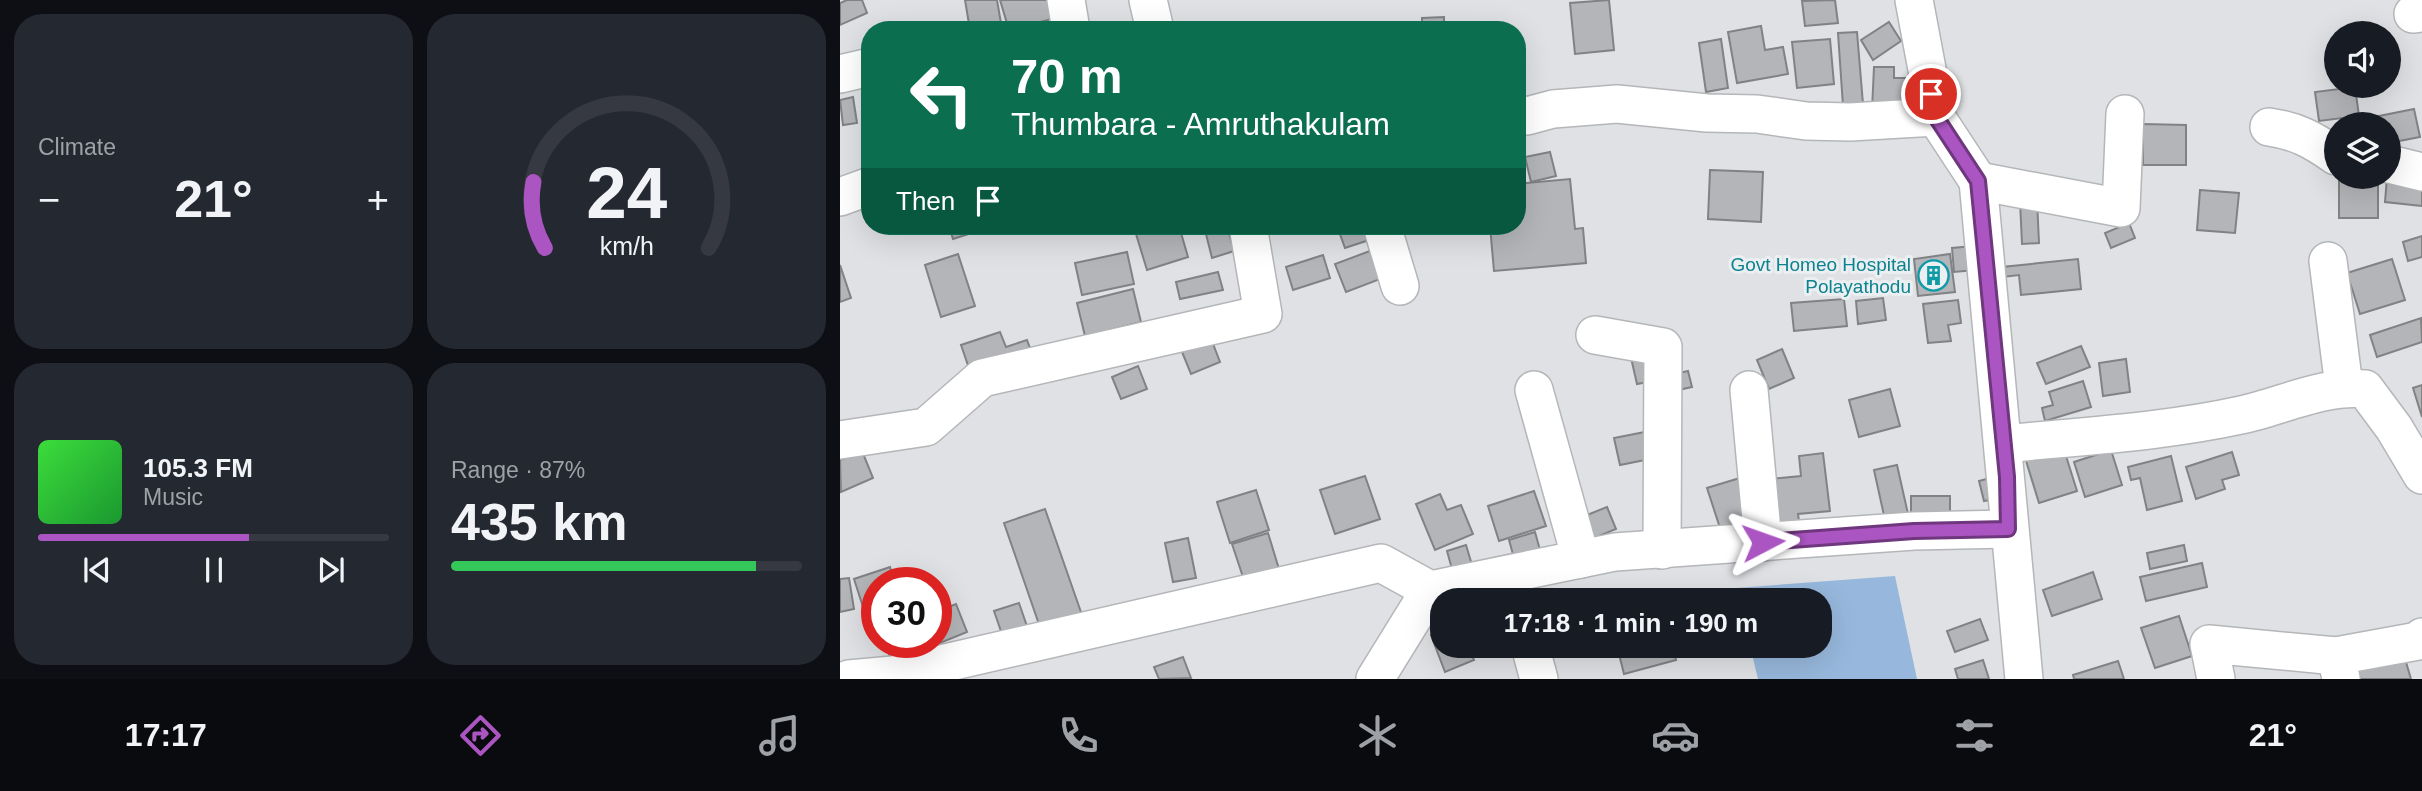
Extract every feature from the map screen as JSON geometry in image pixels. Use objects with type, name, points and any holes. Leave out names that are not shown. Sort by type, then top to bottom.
[{"type":"street","points":[[1066,0],[1070,21]]},
{"type":"street","points":[[1148,0],[1152,21]]},
{"type":"street","points":[[1914,0],[1936,117],[1978,181],[2003,444],[2008,529],[2024,679]]},
{"type":"street","points":[[840,74],[861,69]]},
{"type":"street","points":[[1526,116],[1553,109],[1617,104],[1707,113],[1757,114],[1806,121],[1850,122],[1936,117]]},
{"type":"street","points":[[1978,181],[2120,208],[2125,114]]},
{"type":"street","points":[[2269,127],[2293,130],[2312,138],[2324,147]]},
{"type":"street","points":[[2401,167],[2422,172]]},
{"type":"street","points":[[840,197],[861,189]]},
{"type":"street","points":[[840,440],[926,426],[982,378],[1263,314],[1250,235]]},
{"type":"street","points":[[1385,235],[1401,286]]},
{"type":"street","points":[[2328,261],[2344,387]]},
{"type":"street","points":[[1595,335],[1663,346],[1662,550]]},
{"type":"street","points":[[2003,444],[2151,431],[2242,415],[2344,387],[2365,389],[2394,428],[2422,475]]},
{"type":"street","points":[[1534,390],[1581,559]]},
{"type":"street","points":[[1749,390],[1763,542]]},
{"type":"street","points":[[1443,588],[1468,584],[1513,587],[1581,559],[1615,552],[1914,531],[2008,529]]},
{"type":"street","points":[[849,679],[893,675],[1381,563],[1430,590],[1376,679]]},
{"type":"street","points":[[2216,679],[2209,644],[2339,668],[2418,641],[2422,637]]},
{"type":"street","points":[[1533,658],[1539,679]]},
{"type":"shaded area","points":[[1895,576],[1917,679],[1758,679],[1753,658],[1832,658],[1832,588],[1736,588]]},
{"type":"building","points":[[862,0],[867,13],[840,25],[840,3]]},
{"type":"building","points":[[965,0],[997,0],[1001,21],[968,21]]},
{"type":"building","points":[[1000,0],[1058,0],[1063,16],[1044,21],[1006,21]]},
{"type":"building","points":[[1609,0],[1614,50],[1575,54],[1570,3]]},
{"type":"building","points":[[1835,0],[1838,23],[1805,26],[1802,1]]},
{"type":"building","points":[[1444,17],[1444,21],[1422,21],[1422,18]]},
{"type":"building","points":[[1889,22],[1901,41],[1873,60],[1861,40]]},
{"type":"building","points":[[1761,26],[1765,50],[1783,47],[1788,74],[1737,83],[1728,32]]},
{"type":"building","points":[[1857,32],[1863,104],[1843,106],[1838,33]]},
{"type":"building","points":[[1721,39],[1728,88],[1706,92],[1699,43]]},
{"type":"building","points":[[1830,39],[1834,84],[1797,88],[1792,42]]},
{"type":"building","points":[[1874,67],[1894,67],[1894,78],[1911,78],[1909,112],[1872,110]]},
{"type":"building","points":[[2324,91],[2324,98],[2357,98],[2358,112],[2324,112],[2324,120],[2319,121],[2315,92]]},
{"type":"building","points":[[853,97],[857,123],[843,125],[840,100]]},
{"type":"building","points":[[2414,109],[2420,137],[2401,141],[2399,112]]},
{"type":"building","points":[[2143,124],[2186,125],[2186,165],[2143,165]]},
{"type":"building","points":[[1550,152],[1556,176],[1531,182],[1526,157]]},
{"type":"building","points":[[1710,170],[1763,172],[1761,222],[1708,219]]},
{"type":"building","points":[[2422,174],[2422,206],[2385,202],[2386,189],[2401,189],[2401,176]]},
{"type":"building","points":[[1570,179],[1575,229],[1583,228],[1586,263],[1494,271],[1491,235],[1526,235],[1526,183]]},
{"type":"building","points":[[2339,189],[2378,189],[2378,218],[2339,218]]},
{"type":"building","points":[[2200,190],[2239,193],[2235,233],[2197,230]]},
{"type":"building","points":[[2037,200],[2039,243],[2022,244],[2020,201]]},
{"type":"building","points":[[2129,223],[2135,238],[2111,248],[2105,233]]},
{"type":"building","points":[[1136,235],[1182,235],[1188,257],[1147,270]]},
{"type":"building","points":[[1206,235],[1230,235],[1234,251],[1212,258]]},
{"type":"building","points":[[1340,235],[1371,235],[1372,239],[1345,248]]},
{"type":"building","points":[[2422,236],[2422,257],[2408,261],[2403,242]]},
{"type":"building","points":[[1386,245],[1396,273],[1346,292],[1335,264]]},
{"type":"building","points":[[1973,246],[1975,270],[1954,272],[1952,248]]},
{"type":"building","points":[[1127,252],[1134,284],[1082,295],[1075,263]]},
{"type":"building","points":[[958,254],[975,306],[941,317],[925,265]]},
{"type":"building","name":"Govt Homeo Hospital Polayathodu","points":[[1950,254],[1955,292],[1918,296],[1914,259]]},
{"type":"building","points":[[1323,255],[1330,278],[1293,290],[1286,267]]},
{"type":"building","points":[[2078,259],[2081,289],[2021,295],[2019,275],[2003,277],[2002,267]]},
{"type":"building","points":[[2392,259],[2405,300],[2360,314],[2347,273]]},
{"type":"building","points":[[840,265],[851,298],[840,302]]},
{"type":"building","points":[[1218,272],[1223,290],[1180,299],[1176,282]]},
{"type":"building","points":[[1133,289],[1141,322],[1085,336],[1077,303]]},
{"type":"building","points":[[1883,298],[1886,320],[1858,324],[1856,301]]},
{"type":"building","points":[[1844,299],[1847,326],[1794,331],[1791,303]]},
{"type":"building","points":[[1958,300],[1961,323],[1948,325],[1951,341],[1928,343],[1923,304]]},
{"type":"building","points":[[2421,318],[2422,342],[2377,357],[2370,335]]},
{"type":"building","points":[[1000,332],[1006,347],[1027,340],[1035,362],[974,383],[961,345]]},
{"type":"building","points":[[1210,336],[1220,362],[1191,374],[1180,347]]},
{"type":"building","points":[[2081,346],[2090,367],[2046,384],[2037,363]]},
{"type":"building","points":[[1629,349],[1664,379],[1637,384]]},
{"type":"building","points":[[1782,349],[1794,378],[1769,389],[1757,360]]},
{"type":"building","points":[[2126,359],[2130,392],[2103,396],[2099,363]]},
{"type":"building","points":[[1138,366],[1147,389],[1121,399],[1112,377]]},
{"type":"building","points":[[1688,371],[1692,387],[1674,391],[1670,375]]},
{"type":"building","points":[[2083,381],[2091,407],[2045,421],[2042,408],[2053,405],[2049,392]]},
{"type":"building","points":[[2422,385],[2422,417],[2413,388]]},
{"type":"building","points":[[1890,389],[1900,426],[1859,437],[1849,400]]},
{"type":"building","points":[[1660,429],[1665,456],[1620,465],[1614,438]]},
{"type":"building","points":[[2061,440],[2077,491],[2039,503],[2023,451]]},
{"type":"building","points":[[2111,450],[2122,485],[2085,497],[2074,462]]},
{"type":"building","points":[[862,451],[873,478],[841,492],[840,460]]},
{"type":"building","points":[[2232,452],[2239,475],[2222,480],[2225,489],[2196,499],[2186,467]]},
{"type":"building","points":[[1823,453],[1830,511],[1798,514],[1800,529],[1777,532],[1770,479],[1801,476],[1799,456]]},
{"type":"building","points":[[2171,456],[2182,501],[2147,510],[2140,478],[2131,480],[2128,467]]},
{"type":"building","points":[[1897,465],[1908,514],[1885,520],[1874,470]]},
{"type":"building","points":[[1365,476],[1380,519],[1335,534],[1320,490]]},
{"type":"building","points":[[1743,477],[1757,519],[1721,531],[1707,488]]},
{"type":"building","points":[[1990,478],[1995,499],[1984,501],[1979,481]]},
{"type":"building","points":[[1256,490],[1269,530],[1230,543],[1217,502]]},
{"type":"building","points":[[1534,491],[1546,526],[1499,541],[1488,506]]},
{"type":"building","points":[[1440,494],[1447,510],[1461,505],[1473,534],[1435,550],[1416,504]]},
{"type":"building","points":[[1911,496],[1950,496],[1950,524],[1911,524]]},
{"type":"building","points":[[1607,507],[1616,529],[1587,541],[1577,519]]},
{"type":"building","points":[[1045,509],[1083,618],[1042,633],[1004,523]]},
{"type":"building","points":[[1535,532],[1540,550],[1514,558],[1509,540]]},
{"type":"building","points":[[1268,533],[1279,569],[1244,580],[1232,544]]},
{"type":"building","points":[[1188,538],[1196,578],[1173,582],[1165,543]]},
{"type":"building","points":[[1466,545],[1475,575],[1455,580],[1447,551]]},
{"type":"building","points":[[2184,545],[2187,561],[2150,569],[2147,553]]},
{"type":"building","points":[[2202,563],[2207,587],[2146,601],[2140,577]]},
{"type":"building","points":[[2093,572],[2102,599],[2052,616],[2043,590]]},
{"type":"building","points":[[861,577],[861,601],[854,579]]},
{"type":"building","points":[[849,578],[854,609],[840,612],[840,579]]},
{"type":"building","points":[[1019,603],[1029,632],[1004,640],[994,611]]},
{"type":"building","points":[[956,604],[967,632],[952,638],[952,606]]},
{"type":"building","points":[[2179,616],[2192,656],[2155,668],[2141,628]]},
{"type":"building","points":[[1980,619],[1988,640],[1955,652],[1947,631]]},
{"type":"building","points":[[2403,652],[2411,679],[2357,679],[2353,667]]},
{"type":"building","points":[[1183,657],[1191,678],[1159,679],[1154,667]]},
{"type":"building","points":[[890,658],[927,658],[928,661],[893,669]]},
{"type":"building","points":[[1440,658],[1473,658],[1474,660],[1445,672]]},
{"type":"building","points":[[1620,658],[1676,658],[1676,660],[1624,674]]},
{"type":"building","points":[[1983,660],[1989,679],[1958,679],[1955,669]]},
{"type":"building","points":[[2118,661],[2124,679],[2074,679],[2073,675]]},
{"type":"place","name":"Govt Homeo Hospital Polayathodu","points":[[1934,275]]},
{"type":"route","points":[[1763,542],[1914,531],[2008,529],[2007,477],[1978,181],[1936,117],[1931,94]]}]
